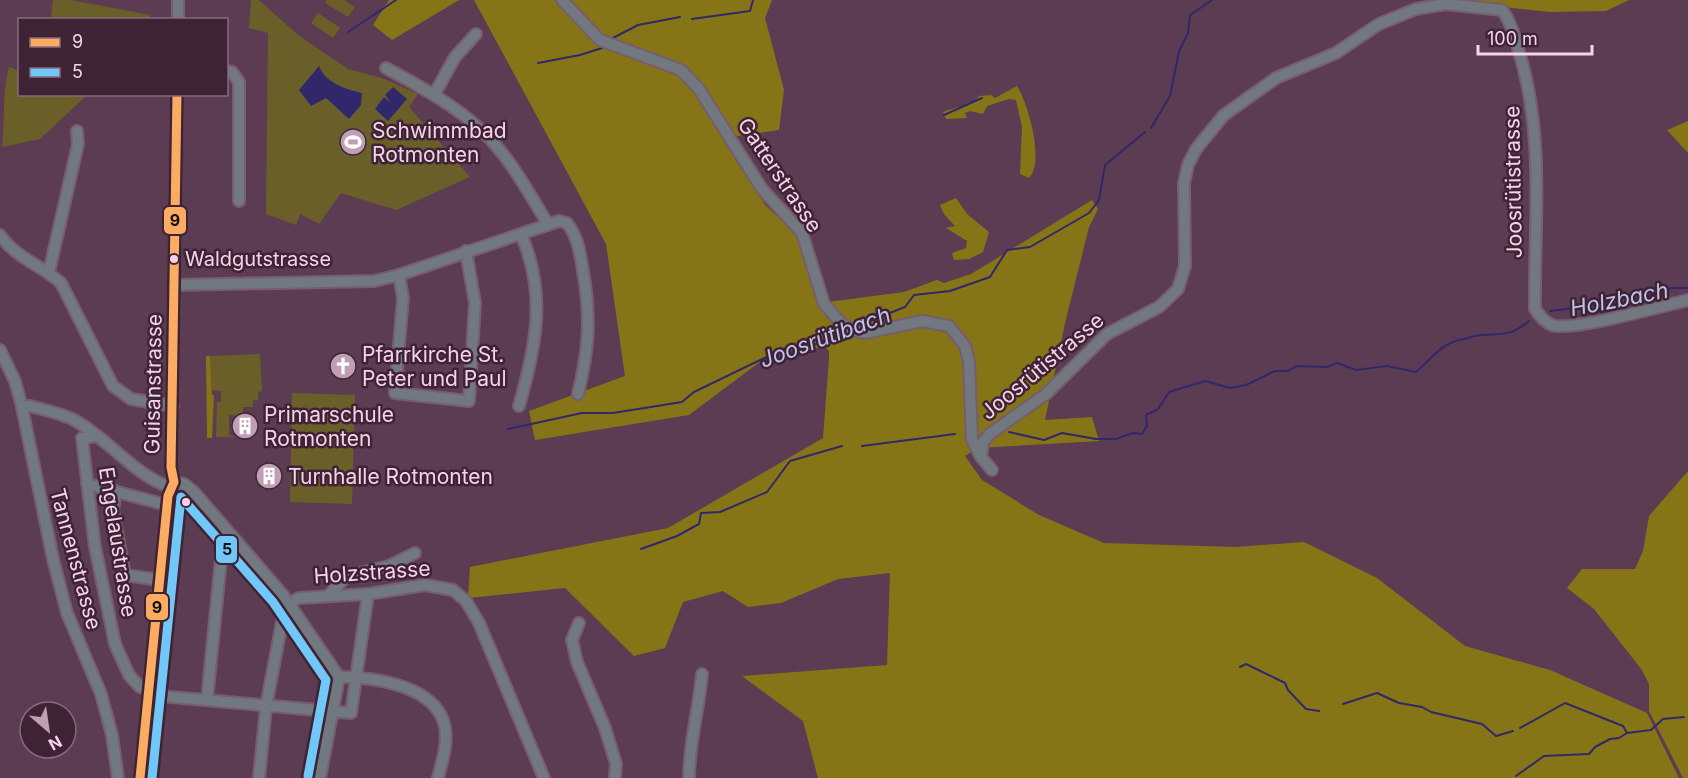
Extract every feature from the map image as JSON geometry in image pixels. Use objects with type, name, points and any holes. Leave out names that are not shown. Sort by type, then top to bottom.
[{"type":"street","points":[[178,0],[178,18]]},
{"type":"street","name":"Gatterstrasse","points":[[562,0],[600,40],[681,70],[699,89],[762,189],[802,233],[824,304],[851,329],[866,333],[922,321],[950,326],[965,346],[969,362],[972,440],[981,457],[992,470]]},
{"type":"street","name":"Joosrütistrasse","points":[[981,457],[983,442],[991,433],[1046,394],[1107,334],[1159,307],[1178,289],[1185,266],[1184,183],[1188,165],[1196,149],[1224,114],[1260,87],[1336,53],[1379,24],[1432,6],[1502,10],[1515,39],[1532,105],[1537,196],[1535,309],[1541,317],[1551,325],[1579,326],[1688,300]]},
{"type":"street","points":[[434,95],[455,57],[476,34]]},
{"type":"street","points":[[386,68],[434,95],[481,130],[502,153],[548,225]]},
{"type":"street","points":[[228,71],[232,72],[239,81],[239,201]]},
{"type":"street","name":"Guisanstrasse","points":[[140,778],[167,505],[172,484],[177,96]]},
{"type":"street","points":[[49,272],[78,144],[77,131]]},
{"type":"street","points":[[174,285],[374,281],[399,275],[559,221],[567,223],[574,232],[589,305],[588,356],[578,394]]},
{"type":"street","points":[[519,406],[534,352],[537,291],[521,234]]},
{"type":"street","points":[[0,235],[18,254],[49,272],[61,284],[78,313],[113,386],[131,399],[173,406]]},
{"type":"street","points":[[399,275],[403,298],[395,393],[469,401],[475,303],[466,251]]},
{"type":"street","name":"Tannenstrasse","points":[[0,350],[15,381],[53,559],[67,613],[101,694],[112,735],[118,778]]},
{"type":"street","name":"Holzstrasse","points":[[22,407],[30,406],[74,420],[135,466],[172,484],[188,486],[288,603],[298,598],[368,594],[424,585],[453,590],[466,602],[490,647],[544,778]]},
{"type":"street","name":"Engelaustrasse","points":[[96,436],[82,438],[95,547],[115,644],[129,675],[148,692]]},
{"type":"street","points":[[87,484],[167,505]]},
{"type":"street","points":[[116,491],[113,510],[125,575],[160,580]]},
{"type":"street","points":[[207,700],[223,539],[227,532]]},
{"type":"street","points":[[329,595],[344,579],[352,575],[389,566],[415,553]]},
{"type":"street","points":[[148,692],[266,707],[351,713],[368,594]]},
{"type":"street","points":[[259,778],[266,707],[283,609],[288,603],[339,677],[320,778]]},
{"type":"street","points":[[579,623],[572,640],[577,662],[605,728],[616,764],[615,778]]},
{"type":"street","points":[[689,778],[689,753],[699,707],[702,674]]},
{"type":"street","points":[[339,677],[357,678],[411,690],[430,702],[437,710],[445,727],[446,747],[438,778]]},
{"type":"shaded area","points":[[53,0],[71,0],[150,15],[150,18],[51,18]]},
{"type":"shaded area","name":"Schwimmbad Rotmonten","points":[[251,0],[259,0],[298,35],[348,69],[382,78],[418,94],[409,107],[470,177],[396,210],[341,193],[319,224],[300,214],[296,225],[266,214],[268,33],[249,28]]},
{"type":"shaded area","points":[[327,0],[344,0],[355,7],[348,17],[325,3]]},
{"type":"shaded area","points":[[389,0],[459,0],[392,40],[373,25]]},
{"type":"shaded area","points":[[474,0],[559,0],[599,42],[681,72],[729,141],[736,161],[766,206],[794,231],[805,253],[822,310],[828,302],[904,292],[937,280],[944,283],[971,274],[1092,200],[1098,209],[1089,227],[1065,323],[1045,420],[1092,417],[1099,441],[978,448],[965,456],[982,480],[1039,515],[1104,543],[1236,547],[1304,542],[1377,578],[1465,646],[1550,670],[1647,713],[1679,778],[818,778],[803,721],[742,676],[887,665],[890,573],[838,579],[781,603],[748,607],[723,591],[683,602],[665,648],[634,656],[565,588],[468,598],[470,567],[668,528],[823,438],[829,359],[829,351],[825,347],[773,352],[689,415],[535,440],[529,411],[625,376],[606,244]]},
{"type":"shaded area","points":[[564,0],[772,0],[765,18],[784,90],[779,130],[737,136],[730,140],[682,67],[600,38]]},
{"type":"shaded area","points":[[1438,0],[1629,0],[1606,11],[1550,12]]},
{"type":"shaded area","points":[[318,13],[340,28],[333,38],[311,23]]},
{"type":"shaded area","points":[[319,66],[330,81],[362,93],[361,105],[349,119],[326,98],[311,106],[299,90]]},
{"type":"shaded area","points":[[9,67],[18,71],[18,96],[86,96],[40,139],[2,147]]},
{"type":"shaded area","points":[[1017,86],[1030,118],[1035,146],[1034,170],[1029,178],[1020,174],[1022,127],[1016,100],[1009,99],[987,106],[983,114],[970,111],[965,113],[967,118],[946,119],[943,112],[974,102],[979,96],[991,95],[995,98]]},
{"type":"shaded area","points":[[393,87],[407,99],[388,121],[375,109],[384,97],[391,103],[385,95]]},
{"type":"shaded area","points":[[1688,121],[1688,153],[1667,130]]},
{"type":"shaded area","points":[[956,198],[967,214],[989,232],[983,252],[969,259],[954,260],[952,253],[966,248],[967,241],[946,228],[955,226],[944,214],[940,205]]},
{"type":"shaded area","points":[[260,354],[262,391],[258,392],[258,400],[253,400],[253,407],[243,407],[243,416],[229,415],[229,435],[236,437],[216,437],[217,402],[221,402],[221,391],[212,390],[210,356]]},
{"type":"shaded area","points":[[206,356],[210,356],[212,395],[214,395],[212,438],[207,438]]},
{"type":"shaded area","points":[[292,393],[355,395],[352,504],[290,502]]},
{"type":"shaded area","points":[[1688,471],[1688,778],[1683,778],[1649,711],[1649,684],[1642,670],[1594,609],[1567,588],[1582,569],[1635,569],[1643,551],[1649,516]]},
{"type":"waterway","points":[[348,32],[396,0]]},
{"type":"waterway","points":[[692,19],[750,11],[753,0]]},
{"type":"waterway","name":"Joosrütibach","points":[[1151,128],[1170,96],[1179,51],[1188,33],[1190,15],[1212,0]]},
{"type":"waterway","points":[[611,39],[638,25],[680,17]]},
{"type":"waterway","points":[[538,63],[602,48]]},
{"type":"waterway","points":[[944,115],[982,98]]},
{"type":"waterway","name":"Joosrütibach","points":[[857,326],[905,307],[914,295],[950,291],[990,277],[1007,250],[1030,247],[1089,213],[1099,200],[1105,165],[1145,132]]},
{"type":"waterway","name":"Holzbach","points":[[1550,311],[1590,306],[1635,294],[1647,298],[1656,291],[1661,294],[1671,288],[1688,288]]},
{"type":"waterway","name":"Holzbach","points":[[1009,432],[1044,440],[1062,433],[1096,439],[1116,439],[1133,433],[1142,434],[1147,426],[1146,415],[1158,409],[1169,392],[1205,381],[1230,388],[1246,385],[1275,371],[1288,371],[1296,366],[1327,367],[1337,363],[1356,370],[1387,366],[1416,372],[1441,349],[1453,342],[1477,336],[1507,333],[1529,321]]},
{"type":"waterway","name":"Joosrütibach","points":[[508,429],[582,413],[613,413],[682,402],[694,392],[783,349],[814,345],[846,331]]},
{"type":"waterway","name":"Holzbach","points":[[862,446],[955,434]]},
{"type":"waterway","name":"Holzbach","points":[[641,549],[677,536],[699,524],[701,513],[720,512],[767,492],[790,461],[842,446]]},
{"type":"waterway","points":[[1240,667],[1246,664],[1285,683],[1288,690],[1306,709],[1319,711]]},
{"type":"waterway","points":[[1343,704],[1377,693],[1399,703],[1482,724],[1496,736],[1513,731]]},
{"type":"waterway","points":[[1520,728],[1565,703],[1623,726],[1627,733]]},
{"type":"waterway","points":[[1516,776],[1544,756],[1589,754],[1595,747],[1610,739],[1619,738],[1627,733],[1651,730],[1663,719],[1684,717]]},
{"type":"transit line","name":"9","points":[[140,778],[168,496],[174,482],[171,467],[177,96]]},
{"type":"transit line","name":"5","points":[[152,778],[181,497],[273,602],[326,680],[308,776]]},
{"type":"place","name":"Schwimmbad Rotmonten","points":[[353,142]]},
{"type":"place","name":"Waldgutstrasse","points":[[174,259]]},
{"type":"place","name":"Pfarrkirche St. Peter und Paul","points":[[343,366]]},
{"type":"place","name":"Primarschule Rotmonten","points":[[245,426]]},
{"type":"place","name":"Turnhalle Rotmonten","points":[[269,476]]}]
